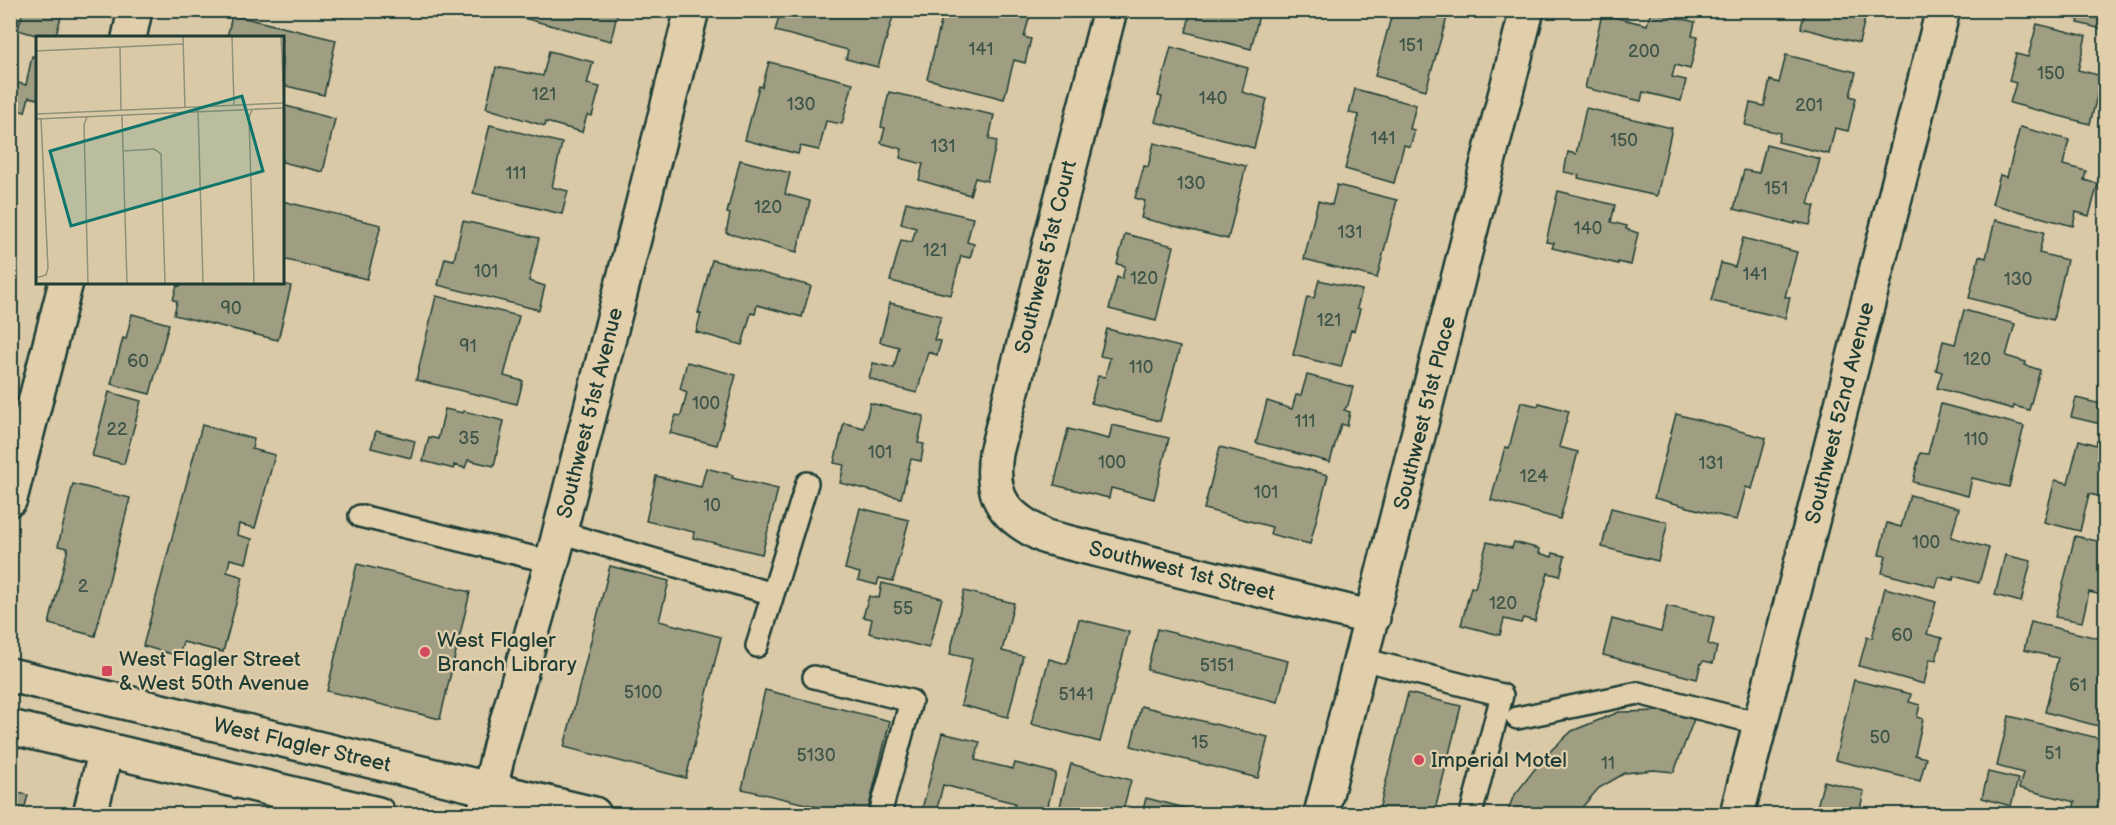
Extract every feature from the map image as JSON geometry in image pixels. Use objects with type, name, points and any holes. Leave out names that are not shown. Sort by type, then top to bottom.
[{"type":"street","points":[[129,36],[135,10]]},
{"type":"street","name":"Southwest 51st Avenue","points":[[487,802],[500,746],[556,547],[692,10]]},
{"type":"street","name":"Southwest 51st Court","points":[[1001,504],[994,483],[993,469],[996,453],[1110,10]]},
{"type":"street","name":"Southwest 51st Place","points":[[1322,814],[1527,10]]},
{"type":"street","name":"Southwest 52nd Avenue","points":[[1737,814],[1943,10]]},
{"type":"street","points":[[10,499],[65,284]]},
{"type":"street","name":"Southwest 1st Street","points":[[1001,504],[1011,516],[1024,525],[1046,537],[1065,543],[1373,618]]},
{"type":"street","name":"West Flagler Street","points":[[10,675],[487,802],[594,814]]},
{"type":"street","points":[[10,727],[378,814]]},
{"type":"street","points":[[90,814],[106,750]]},
{"type":"lane","points":[[757,646],[807,483]]},
{"type":"lane","points":[[360,516],[556,547],[773,594]]},
{"type":"lane","points":[[1362,659],[1502,695],[1471,814]]},
{"type":"lane","points":[[814,677],[911,701],[880,814]]},
{"type":"lane","points":[[1517,718],[1638,693],[1761,724]]},
{"type":"building","points":[[23,10],[63,10],[56,36],[39,36],[18,30]]},
{"type":"building","points":[[317,10],[345,10],[343,17]]},
{"type":"building","points":[[492,10],[618,10],[611,41]]},
{"type":"building","points":[[781,10],[895,10],[878,67],[846,59],[848,50],[775,31]]},
{"type":"building","points":[[944,10],[1013,10],[1030,15],[1024,37],[1031,39],[1025,63],[1014,60],[1004,99],[927,79]]},
{"type":"building","points":[[1191,10],[1260,10],[1251,49],[1186,32]]},
{"type":"building","points":[[1393,10],[1435,10],[1448,14],[1426,90],[1375,76]]},
{"type":"building","points":[[1805,10],[1867,10],[1859,43],[1801,28]]},
{"type":"building","points":[[2042,10],[2106,10],[2106,30],[2078,23],[2079,20]]},
{"type":"building","points":[[1651,11],[1695,22],[1692,36],[1698,37],[1690,69],[1675,65],[1672,77],[1686,80],[1681,101],[1643,92],[1641,101],[1585,88],[1602,14],[1647,25]]},
{"type":"building","points":[[232,15],[336,40],[324,95],[284,85],[284,36],[227,36]]},
{"type":"building","points":[[2037,24],[2086,36],[2078,70],[2102,76],[2090,124],[2010,103],[2016,83],[2009,81],[2016,54],[2028,57]]},
{"type":"building","points":[[1171,47],[1248,68],[1242,92],[1267,99],[1254,148],[1155,122],[1162,97],[1158,96]]},
{"type":"building","points":[[549,51],[593,62],[587,84],[600,87],[592,116],[587,115],[582,132],[546,122],[545,126],[486,108],[496,67],[543,76]]},
{"type":"building","points":[[1786,55],[1856,72],[1850,96],[1856,98],[1848,131],[1835,128],[1829,154],[1778,142],[1780,133],[1745,125],[1750,103],[1764,106],[1770,80],[1779,83]]},
{"type":"building","points":[[32,56],[36,57],[36,99],[29,97],[25,112],[10,108],[10,81],[26,85]]},
{"type":"building","points":[[769,62],[853,83],[842,124],[826,121],[819,150],[800,146],[798,154],[745,140],[759,86],[762,87]]},
{"type":"building","points":[[1355,89],[1416,105],[1410,129],[1415,130],[1410,147],[1404,145],[1394,183],[1345,169],[1359,115],[1349,113]]},
{"type":"building","points":[[889,92],[994,115],[989,139],[997,141],[987,181],[975,178],[970,195],[919,180],[923,164],[900,158],[902,149],[881,143],[885,128],[881,127]]},
{"type":"building","points":[[284,106],[335,119],[323,172],[284,162]]},
{"type":"building","points":[[1586,108],[1672,128],[1657,196],[1578,178],[1579,175],[1564,172],[1568,152],[1576,154]]},
{"type":"building","points":[[490,125],[562,143],[552,187],[568,191],[562,214],[473,193]]},
{"type":"building","points":[[2020,127],[2069,140],[2063,165],[2086,171],[2084,180],[2098,184],[2089,216],[2076,212],[2073,226],[1992,204],[2000,175],[2007,177]]},
{"type":"building","points":[[1154,143],[1246,166],[1228,239],[1141,218],[1145,201],[1135,198],[1144,166],[1148,167]]},
{"type":"building","points":[[1766,145],[1820,159],[1808,204],[1815,206],[1810,225],[1795,222],[1795,224],[1734,209],[1744,170],[1759,173]]},
{"type":"building","points":[[740,160],[790,173],[785,194],[810,201],[797,252],[726,233],[730,214],[727,213]]},
{"type":"building","points":[[1337,185],[1397,200],[1377,278],[1304,259],[1318,201],[1332,205]]},
{"type":"building","points":[[1558,191],[1615,205],[1611,222],[1627,226],[1626,229],[1638,233],[1631,265],[1552,248],[1554,243],[1546,242]]},
{"type":"building","points":[[284,201],[381,225],[367,279],[284,259]]},
{"type":"building","points":[[906,202],[973,218],[967,242],[974,244],[970,258],[961,256],[951,295],[890,281],[901,240],[912,242],[916,228],[901,224]]},
{"type":"building","points":[[10,205],[16,206],[10,228]]},
{"type":"building","points":[[1995,220],[2044,232],[2039,253],[2067,260],[2053,320],[1969,298],[1979,256],[1986,258]]},
{"type":"building","points":[[463,221],[539,238],[529,281],[545,286],[539,310],[438,285],[445,258],[454,260]]},
{"type":"building","points":[[1125,234],[1174,246],[1156,321],[1109,309],[1117,277],[1122,279],[1125,266],[1117,264]]},
{"type":"building","points":[[1743,238],[1797,252],[1785,297],[1790,297],[1785,318],[1711,301],[1721,263],[1735,267]]},
{"type":"building","points":[[712,260],[811,286],[802,317],[757,305],[755,314],[751,313],[742,345],[696,332],[701,314],[698,313]]},
{"type":"building","points":[[1319,280],[1362,290],[1354,331],[1351,330],[1341,367],[1293,355],[1307,297],[1314,298]]},
{"type":"building","points":[[180,284],[283,284],[291,286],[278,340],[174,315],[177,301],[173,300],[177,285]]},
{"type":"building","points":[[436,296],[519,316],[504,376],[523,381],[517,404],[416,380]]},
{"type":"building","points":[[890,303],[941,316],[934,340],[941,341],[937,355],[928,352],[917,393],[869,378],[873,363],[894,368],[899,347],[880,342]]},
{"type":"building","points":[[1964,310],[2015,324],[2006,356],[2026,362],[2025,365],[2040,370],[2029,410],[2014,406],[2013,409],[1937,388],[1942,372],[1936,370],[1943,341],[1955,344]]},
{"type":"building","points":[[132,314],[169,324],[150,394],[111,384]]},
{"type":"building","points":[[1107,329],[1180,347],[1160,421],[1091,403],[1098,376],[1105,377],[1110,358],[1100,356]]},
{"type":"building","points":[[687,362],[736,375],[717,445],[670,433],[676,415],[681,416],[687,392],[680,389]]},
{"type":"building","points":[[1307,375],[1353,387],[1348,405],[1344,410],[1350,412],[1347,426],[1341,424],[1330,462],[1256,443],[1267,401],[1292,409],[1296,395],[1301,395]]},
{"type":"building","points":[[109,392],[141,401],[124,464],[92,456]]},
{"type":"building","points":[[2076,398],[2105,405],[2101,424],[2071,417]]},
{"type":"building","points":[[1521,402],[1538,406],[1539,403],[1569,411],[1559,447],[1578,452],[1560,519],[1491,500],[1505,447],[1509,448]]},
{"type":"building","points":[[870,403],[924,416],[918,443],[924,444],[921,461],[911,459],[901,498],[840,483],[844,465],[834,463],[844,423],[864,428]]},
{"type":"building","points":[[1941,404],[2024,426],[2009,487],[1972,478],[1968,496],[1913,482],[1920,453],[1928,454]]},
{"type":"building","points":[[445,409],[463,413],[464,411],[504,421],[494,466],[468,460],[465,468],[454,465],[454,469],[423,461],[429,437],[438,439]]},
{"type":"building","points":[[1676,414],[1766,438],[1752,489],[1746,487],[1737,520],[1654,498]]},
{"type":"building","points":[[202,425],[254,439],[252,449],[275,455],[255,528],[239,524],[237,535],[252,539],[246,563],[230,559],[227,572],[243,577],[223,652],[183,642],[179,656],[143,646]]},
{"type":"building","points":[[1112,425],[1169,438],[1154,499],[1111,488],[1109,498],[1054,485],[1068,429],[1109,439]]},
{"type":"building","points":[[376,431],[415,441],[411,458],[371,448]]},
{"type":"building","points":[[2079,440],[2096,445],[2097,441],[2106,443],[2106,498],[2089,494],[2080,531],[2044,522],[2055,480],[2068,483]]},
{"type":"building","points":[[1220,447],[1328,475],[1310,544],[1270,534],[1272,527],[1204,509]]},
{"type":"building","points":[[706,468],[733,475],[732,478],[778,489],[762,554],[693,538],[694,532],[646,521],[656,476],[701,487]]},
{"type":"building","points":[[73,484],[130,498],[95,636],[49,624],[68,548],[58,546]]},
{"type":"building","points":[[1910,495],[1959,508],[1951,537],[1989,548],[1979,583],[1954,576],[1953,580],[1939,577],[1936,587],[1882,573],[1886,556],[1879,555],[1887,523],[1901,527]]},
{"type":"building","points":[[860,508],[909,520],[893,581],[879,578],[877,585],[858,580],[860,573],[845,569]]},
{"type":"building","points":[[1611,508],[1668,522],[1658,561],[1602,547]]},
{"type":"building","points":[[2075,536],[2106,543],[2106,596],[2089,592],[2082,622],[2055,617]]},
{"type":"building","points":[[1487,542],[1512,548],[1514,542],[1540,549],[1539,553],[1552,557],[1553,553],[1565,556],[1560,576],[1548,573],[1535,621],[1523,618],[1521,623],[1504,619],[1500,635],[1461,625],[1471,587],[1475,588]]},
{"type":"building","points":[[2005,555],[2031,561],[2021,602],[1995,595]]},
{"type":"building","points":[[357,564],[470,592],[440,719],[327,691]]},
{"type":"building","points":[[610,566],[669,581],[659,621],[721,637],[686,778],[564,747]]},
{"type":"building","points":[[882,583],[942,598],[929,648],[869,633],[872,619],[863,617],[869,596],[879,598]]},
{"type":"building","points":[[1885,588],[1936,602],[1927,634],[1942,638],[1936,660],[1930,659],[1924,684],[1859,666],[1867,637],[1872,638]]},
{"type":"building","points":[[964,591],[1014,603],[1002,651],[1023,656],[1008,717],[961,705],[972,659],[950,654]]},
{"type":"building","points":[[1667,606],[1714,617],[1708,644],[1717,647],[1713,663],[1704,661],[1701,663],[1697,679],[1603,655],[1612,619],[1661,632]]},
{"type":"building","points":[[1079,619],[1129,632],[1100,742],[1031,724],[1049,659],[1067,664]]},
{"type":"building","points":[[2031,622],[2106,640],[2106,728],[2045,712],[2058,658],[2024,650]]},
{"type":"building","points":[[1157,629],[1288,661],[1278,702],[1147,670]]},
{"type":"building","points":[[1854,680],[1911,694],[1909,702],[1920,705],[1917,717],[1923,719],[1915,755],[1926,758],[1920,781],[1835,760]]},
{"type":"building","points":[[765,690],[890,721],[867,814],[848,814],[742,789]]},
{"type":"building","name":"Imperial Motel","points":[[1408,693],[1461,706],[1434,814],[1378,814]]},
{"type":"building","points":[[1141,706],[1268,737],[1258,778],[1131,746]]},
{"type":"building","points":[[1663,711],[1694,719],[1674,772],[1654,770],[1625,773],[1599,788],[1576,814],[1507,814],[1513,797],[1545,756],[1572,731],[1619,712]]},
{"type":"building","points":[[2009,716],[2106,740],[2106,814],[2072,814],[2075,802],[2019,788],[2023,773],[1997,766]]},
{"type":"building","points":[[942,733],[980,742],[975,760],[1013,769],[1015,763],[1056,773],[1046,814],[1012,814],[1015,803],[943,785],[936,813],[922,809]]},
{"type":"building","points":[[1071,764],[1131,780],[1122,814],[1058,814]]},
{"type":"building","points":[[1988,772],[2018,779],[2011,806],[1982,798]]},
{"type":"building","points":[[1824,781],[1864,791],[1859,814],[1815,814]]},
{"type":"building","points":[[10,791],[28,795],[23,814],[10,814]]},
{"type":"building","points":[[1146,798],[1209,814],[1142,814]]},
{"type":"place","name":"West Flagler Branch Library","points":[[425,652]]},
{"type":"place","name":"West Flagler Street & West 50th Avenue","points":[[107,671]]},
{"type":"place","name":"Imperial Motel","points":[[1419,760]]}]
